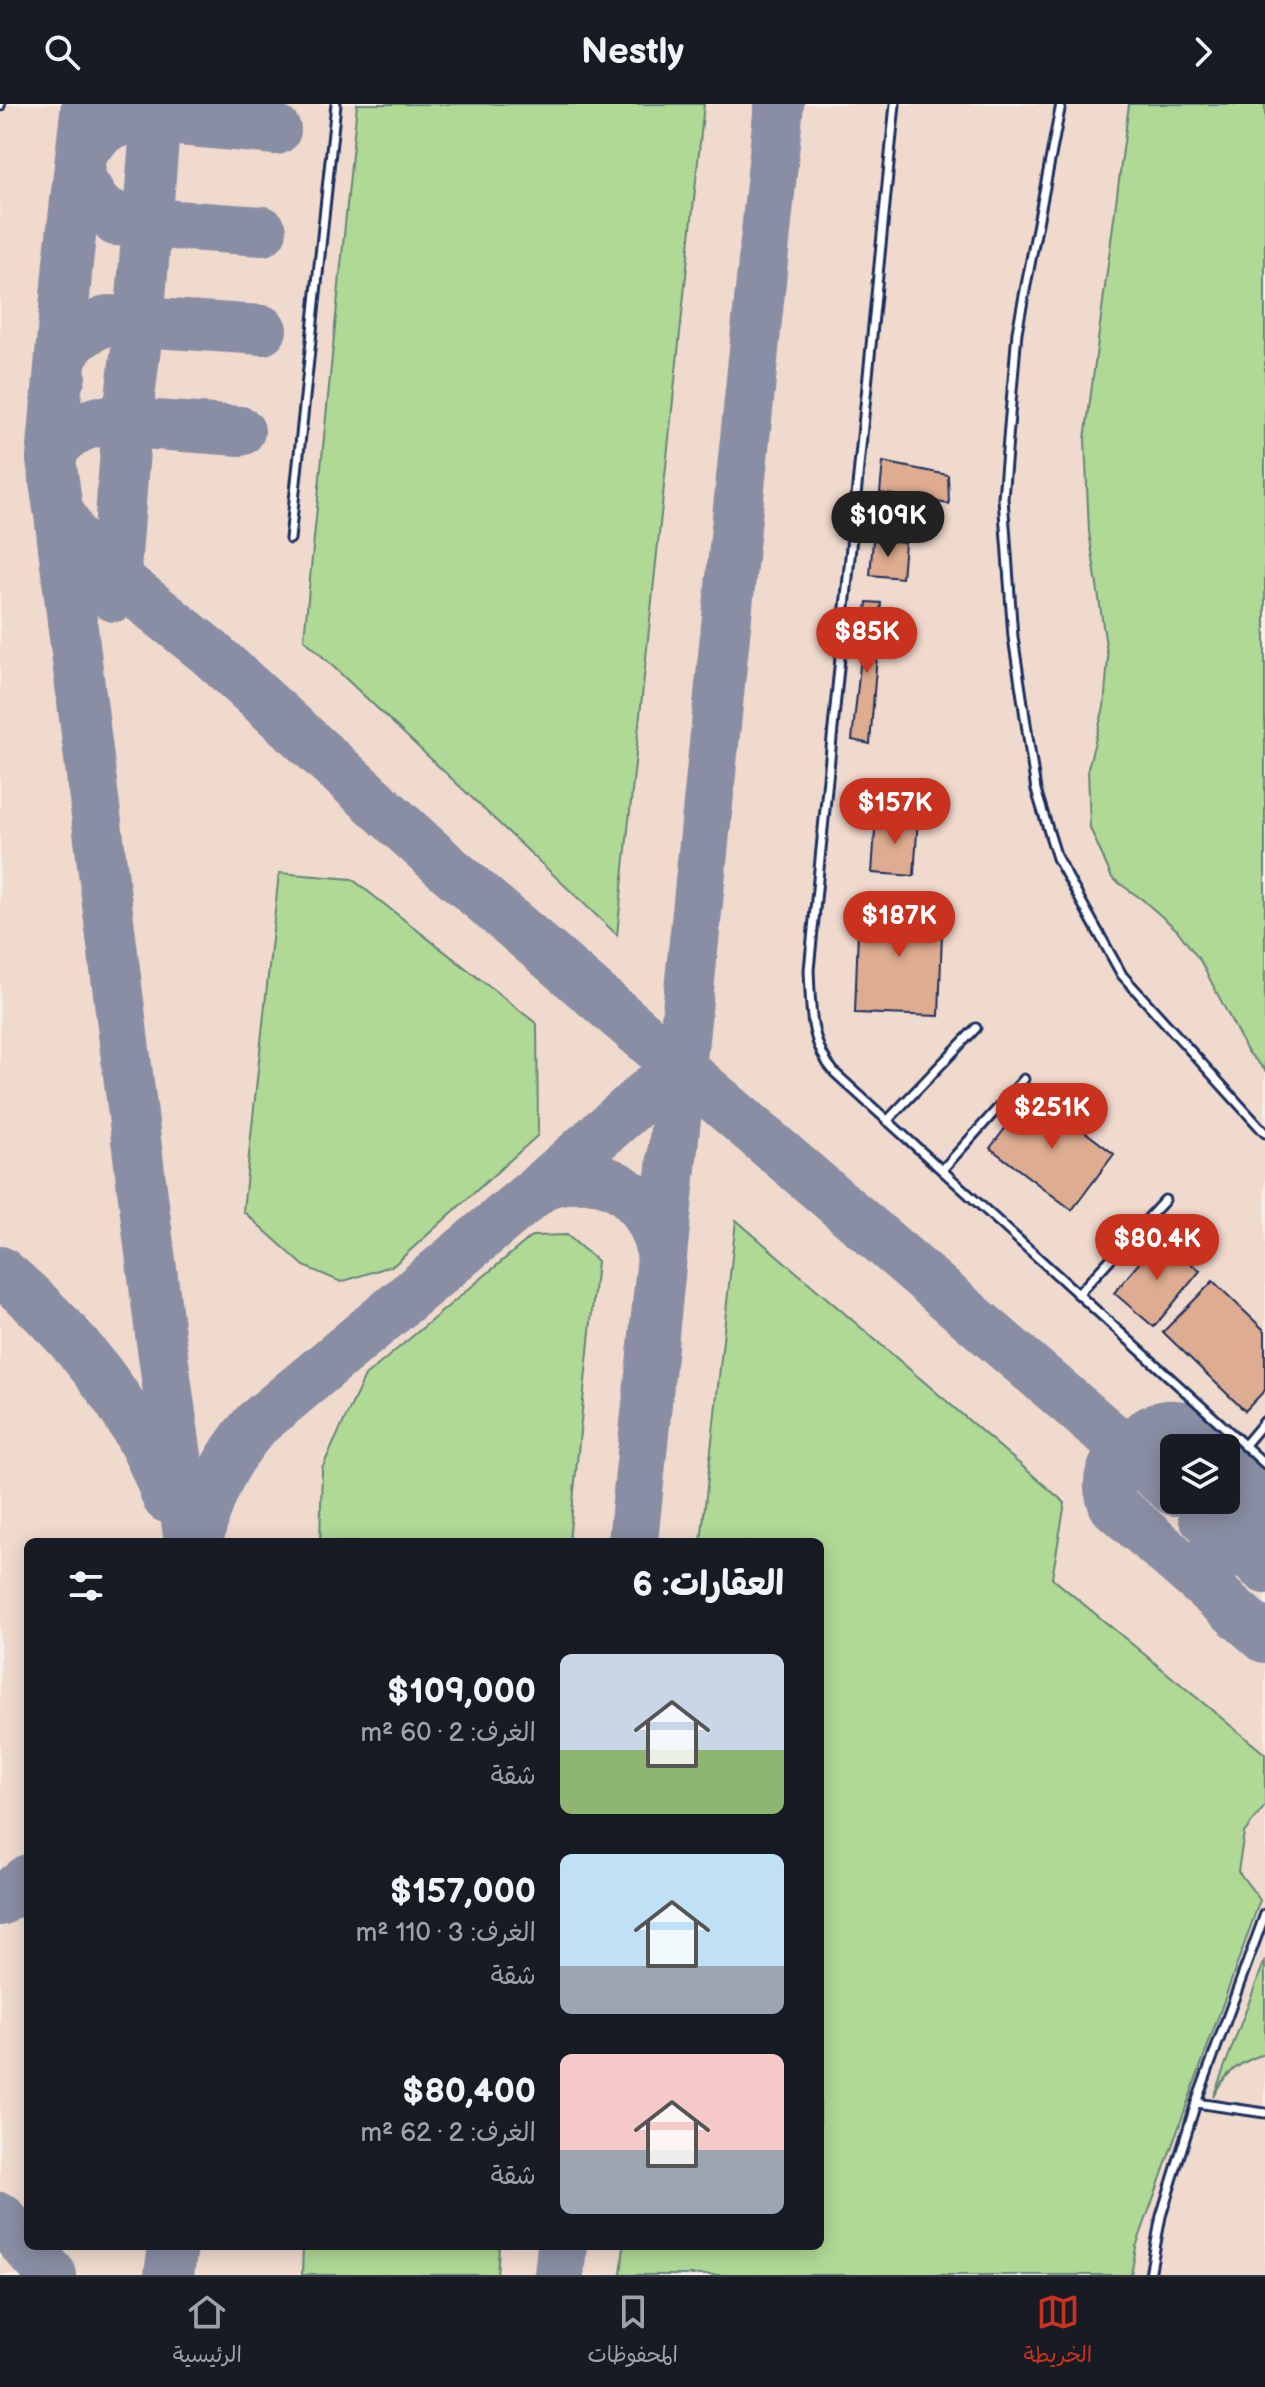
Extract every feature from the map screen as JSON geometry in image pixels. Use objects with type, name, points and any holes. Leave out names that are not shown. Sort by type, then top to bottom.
[{"type":"lane","points":[[290,539],[336,104]]},
{"type":"lane","points":[[895,104],[809,970],[811,1023],[819,1050],[835,1073],[1265,1464]]},
{"type":"lane","points":[[1061,104],[1017,332],[1003,498],[1013,637],[1036,790],[1057,858],[1122,975],[1265,1133]]},
{"type":"lane","points":[[887,1121],[976,1028]]},
{"type":"lane","points":[[942,1170],[1024,1079]]},
{"type":"lane","points":[[1078,1294],[1165,1200]]},
{"type":"lane","points":[[1244,1446],[1265,1421]]},
{"type":"lane","points":[[1150,2275],[1161,2216],[1196,2103],[1265,1914]]},
{"type":"lane","points":[[1196,2103],[1265,2113]]},
{"type":"shaded area","points":[[0,104],[1265,104],[1265,2275],[0,2275]]},
{"type":"green space","points":[[357,104],[704,104],[617,935],[304,639]]},
{"type":"green space","points":[[1129,104],[1265,104],[1265,1070],[1247,1051],[1201,962],[1177,930],[1112,878],[1090,828],[1088,768],[1104,707],[1108,659],[1089,532],[1085,439]]},
{"type":"green space","points":[[279,873],[352,879],[537,1024],[538,1135],[394,1265],[341,1282],[304,1266],[243,1211]]},
{"type":"green space","points":[[736,1220],[1065,1503],[1052,1578],[1265,1754],[1265,1806],[1244,1833],[1238,1871],[1260,1900],[1136,2247],[1131,2275],[621,2275],[624,2250],[824,2250],[824,1538],[701,1538]]},
{"type":"green space","points":[[567,1235],[597,1261],[569,1538],[320,1538],[322,1468],[365,1376],[532,1236]]},
{"type":"green space","points":[[1265,1960],[1265,2054],[1234,2069],[1213,2097]]},
{"type":"green space","points":[[303,2250],[499,2250],[497,2275],[302,2275]]},
{"type":"building","points":[[883,462],[948,475],[949,504],[880,493]]},
{"type":"building","points":[[873,540],[905,543],[902,578],[870,575]]},
{"type":"building","points":[[867,602],[881,603],[870,744],[852,740]]},
{"type":"building","points":[[876,779],[911,782],[910,801],[875,798]]},
{"type":"building","points":[[876,815],[918,818],[914,876],[872,873]]},
{"type":"building","points":[[859,903],[943,905],[939,1016],[855,1013]]},
{"type":"building","points":[[1033,1092],[1114,1154],[1072,1210],[990,1148]]},
{"type":"building","points":[[1160,1238],[1200,1271],[1154,1327],[1114,1293]]},
{"type":"building","points":[[1213,1281],[1265,1331],[1265,1390],[1245,1411],[1163,1332]]},
{"type":"taxiway","points":[[86,104],[51,459],[58,509],[80,549],[208,651],[445,866],[1160,1479]]},
{"type":"taxiway","points":[[114,597],[157,104]]},
{"type":"taxiway","points":[[633,1538],[779,104]]},
{"type":"taxiway","points":[[122,220],[98,207],[81,179],[80,158],[86,146],[106,127],[136,117],[276,130]]},
{"type":"taxiway","points":[[116,221],[262,231]]},
{"type":"taxiway","points":[[61,376],[67,348],[81,334],[108,320],[262,330]]},
{"type":"taxiway","points":[[51,459],[63,439],[84,426],[100,421],[240,431]]},
{"type":"taxiway","points":[[59,515],[160,1334],[188,1538]]},
{"type":"taxiway","points":[[199,1538],[219,1479],[256,1424],[544,1184],[680,1065]]},
{"type":"taxiway","points":[[544,1184],[588,1178],[606,1181],[622,1189],[646,1215],[662,1256]]},
{"type":"taxiway","points":[[0,1271],[52,1320],[99,1373],[138,1432],[167,1498]]},
{"type":"taxiway","points":[[1194,1434],[1175,1425],[1166,1425],[1145,1434],[1119,1457],[1110,1475],[1110,1495],[1114,1506],[1265,1638]]},
{"type":"taxiway","points":[[1240,1474],[1265,1496]]},
{"type":"taxiway","points":[[1213,1592],[1209,1558],[1233,1529],[1265,1510]]},
{"type":"taxiway","points":[[1203,1516],[1265,1569]]},
{"type":"taxiway","points":[[0,1901],[24,1882]]},
{"type":"taxiway","points":[[0,2217],[24,2244]]},
{"type":"taxiway","points":[[30,2250],[52,2275]]},
{"type":"taxiway","points":[[169,2275],[172,2250]]},
{"type":"taxiway","points":[[559,2275],[562,2250]]}]
